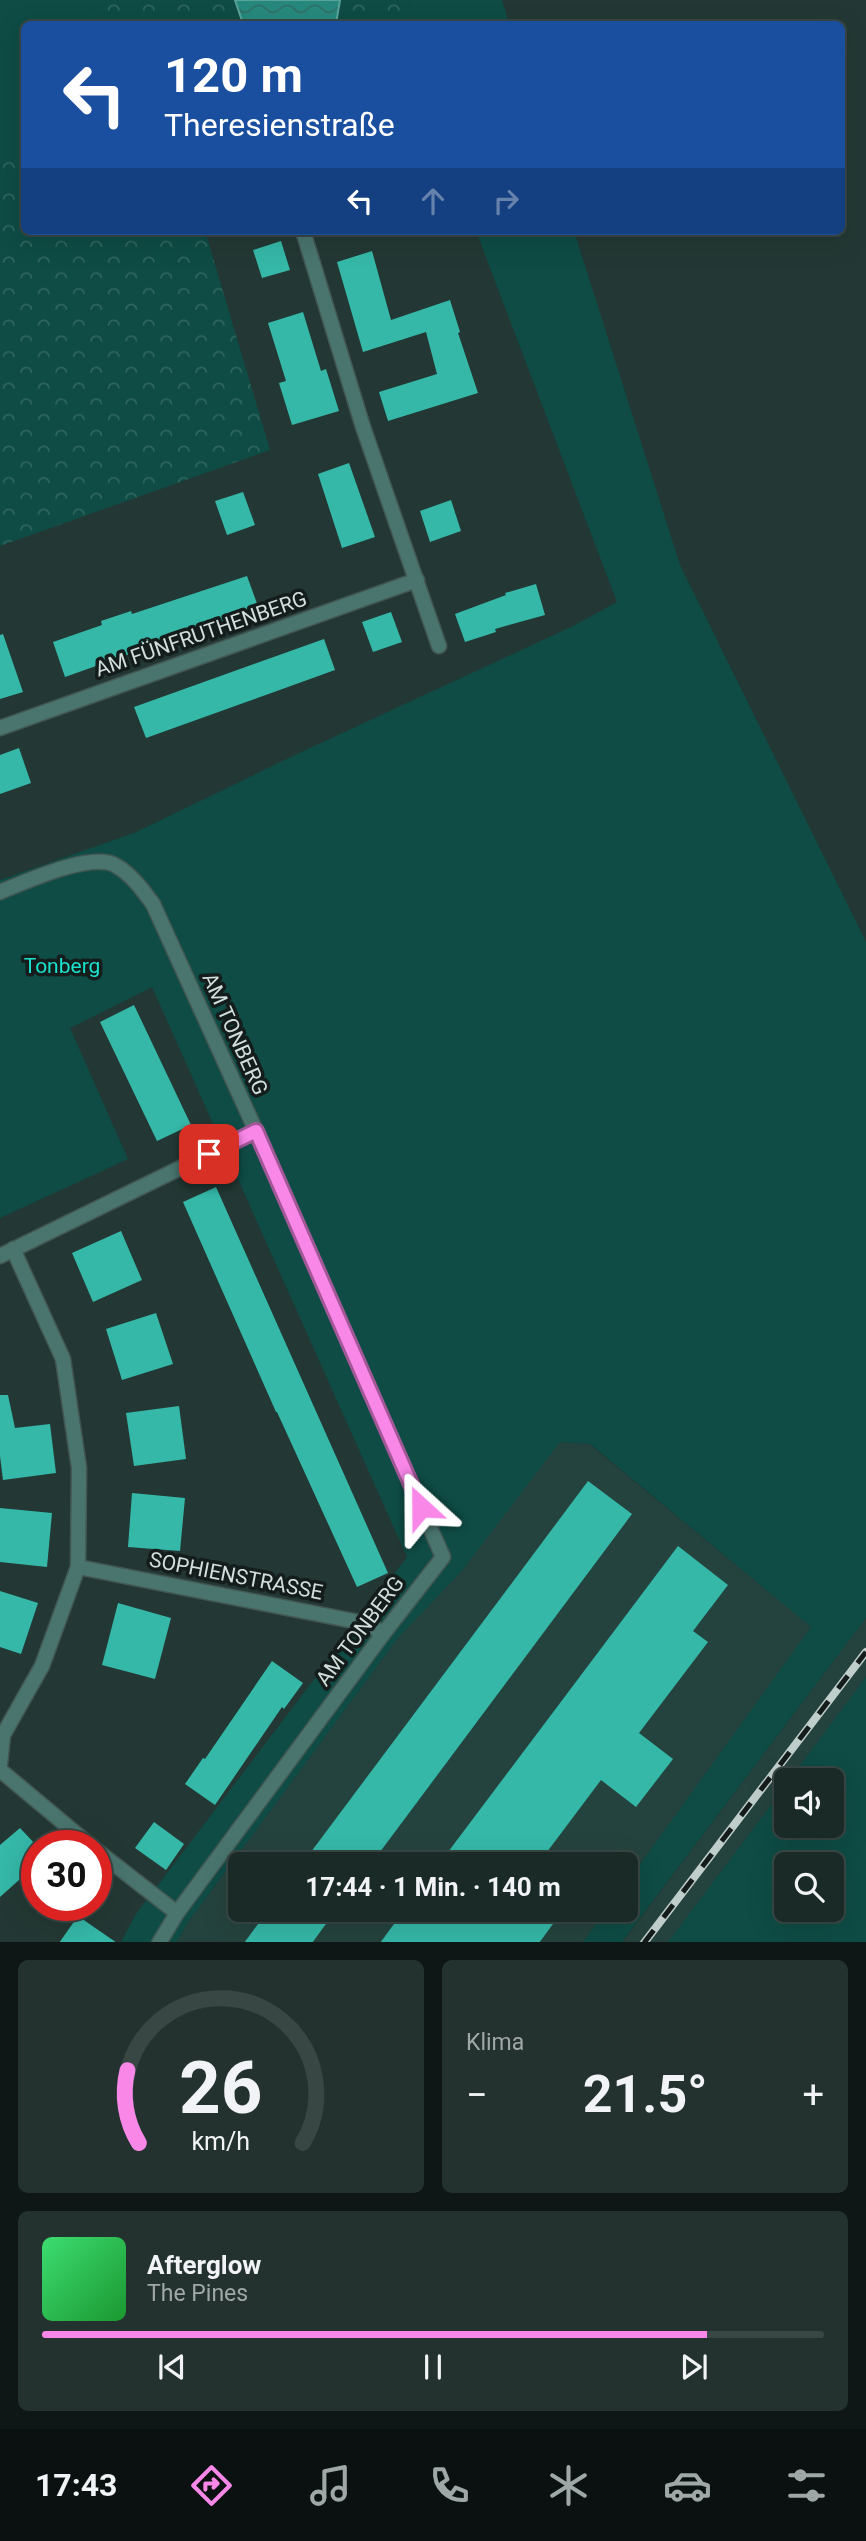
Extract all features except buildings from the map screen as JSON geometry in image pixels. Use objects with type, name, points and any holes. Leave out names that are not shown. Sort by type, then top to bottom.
[{"type":"street","points":[[304,235],[363,427],[439,646]]},
{"type":"street","name":"AM FÜNFRUTHENBERG","points":[[0,728],[417,580]]},
{"type":"street","name":"AM TONBERG","points":[[0,892],[60,868],[86,863],[112,864],[135,880],[153,904],[443,1557],[383,1633],[177,1913],[159,1942]]},
{"type":"street","points":[[0,1764],[3,1735],[43,1665],[78,1567],[79,1468],[63,1359],[6,1252],[256,1131]]},
{"type":"street","name":"SOPHIENSTRASSE","points":[[78,1567],[369,1624],[383,1633]]},
{"type":"street","points":[[0,1770],[72,1830]]},
{"type":"street","points":[[112,1862],[177,1913]]},
{"type":"shaded area","points":[[559,1442],[589,1444],[811,1627],[638,1867],[638,1852],[240,1852],[398,1638],[461,1572]]},
{"type":"shaded area","points":[[866,1618],[866,1677],[798,1768],[774,1768],[774,1801],[668,1942],[623,1942]]},
{"type":"shaded area","points":[[228,1868],[228,1922],[598,1922],[583,1942],[178,1942],[186,1925]]},
{"type":"green space","points":[[0,0],[92,0],[99,21],[21,21],[21,141],[0,151]]},
{"type":"green space","points":[[92,0],[235,0],[242,21],[99,21]]},
{"type":"green space","points":[[340,0],[409,0],[411,21],[336,21]]},
{"type":"green space","points":[[409,0],[502,0],[508,21],[411,21]]},
{"type":"green space","points":[[21,141],[21,235],[206,235],[270,450],[0,546],[0,151]]},
{"type":"green space","name":"Tonberg","points":[[478,235],[575,235],[680,565],[866,942],[866,1618],[638,1921],[638,1867],[811,1627],[590,1444],[560,1442],[461,1572],[398,1638],[240,1852],[228,1852],[228,1868],[186,1925],[177,1942],[121,1942],[136,1914],[407,1557],[152,987],[70,1028],[128,1159],[0,1218],[0,880],[134,833],[573,626],[617,602]]},
{"type":"green space","points":[[866,1677],[866,1942],[668,1942],[774,1801],[774,1838],[844,1838],[844,1768],[798,1768]]},
{"type":"green space","points":[[598,1922],[637,1922],[622,1942],[583,1942]]},
{"type":"water","points":[[235,0],[340,0],[336,21],[242,21]]},
{"type":"railway","points":[[645,1942],[866,1652]]},
{"type":"route","points":[[209,1154],[256,1131],[421,1507]]}]
